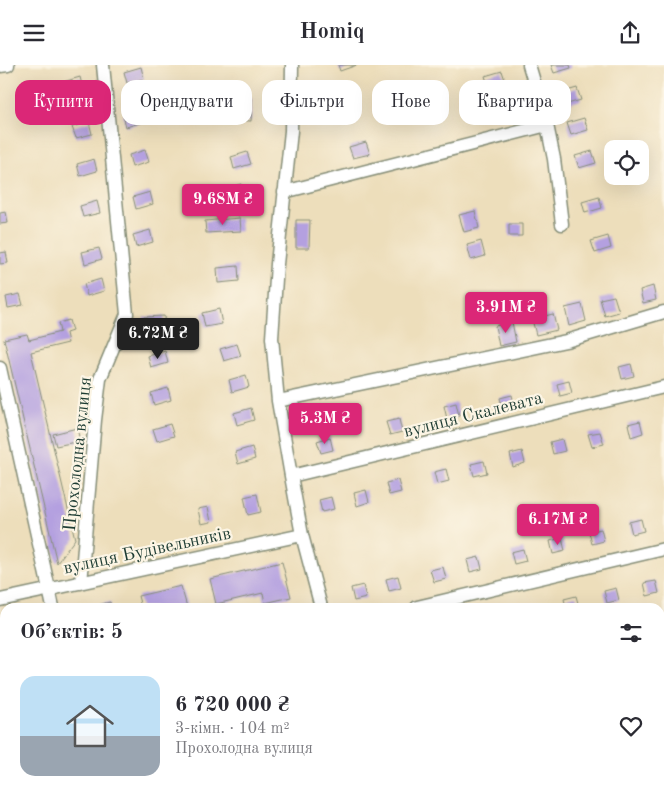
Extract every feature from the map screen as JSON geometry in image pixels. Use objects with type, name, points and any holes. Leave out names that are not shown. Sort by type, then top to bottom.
[{"type":"street","points":[[0,66],[8,65]]},
{"type":"street","name":"Прохолодна вулиця","points":[[81,583],[94,420],[100,379],[127,314],[103,65]]},
{"type":"street","points":[[292,65],[292,131],[284,192],[272,338],[278,401],[291,477],[302,535],[320,603]]},
{"type":"street","points":[[529,65],[534,80]]},
{"type":"street","points":[[284,192],[547,125],[554,159],[562,224]]},
{"type":"street","points":[[278,401],[566,341],[664,312]]},
{"type":"street","points":[[0,368],[52,603]]},
{"type":"street","name":"вулиця Скалевата","points":[[291,477],[664,387]]},
{"type":"street","name":"вулиця Будівельників","points":[[0,601],[302,535]]},
{"type":"street","points":[[434,603],[664,549]]},
{"type":"building","points":[[338,65],[357,65],[340,71]]},
{"type":"building","points":[[551,65],[570,65],[571,68],[554,73]]},
{"type":"building","points":[[141,67],[144,79],[126,80],[124,72]]},
{"type":"building","points":[[502,71],[505,80],[486,80],[485,76]]},
{"type":"building","points":[[80,77],[81,80],[70,80]]},
{"type":"building","points":[[577,88],[581,100],[571,103],[571,90]]},
{"type":"building","points":[[584,118],[588,130],[571,135],[568,125],[571,125],[571,122]]},
{"type":"building","points":[[90,125],[92,134],[76,138],[72,127]]},
{"type":"building","points":[[366,142],[370,154],[353,158],[349,147]]},
{"type":"building","points":[[145,150],[149,162],[132,167],[129,155]]},
{"type":"building","points":[[592,151],[596,163],[579,168],[575,156]]},
{"type":"building","points":[[247,152],[251,164],[234,169],[231,157]]},
{"type":"building","points":[[94,159],[97,171],[80,176],[77,164]]},
{"type":"building","points":[[241,184],[245,195],[228,200],[224,189]]},
{"type":"building","points":[[150,192],[153,204],[136,209],[133,197]]},
{"type":"building","points":[[599,197],[602,208],[585,213],[582,202]]},
{"type":"building","points":[[97,201],[100,213],[83,217],[80,206]]},
{"type":"building","points":[[475,211],[479,228],[464,232],[459,215]]},
{"type":"building","points":[[6,212],[8,223],[0,224],[0,213]]},
{"type":"building","points":[[240,218],[241,231],[206,233],[205,221]]},
{"type":"building","points":[[296,220],[310,220],[309,248],[296,248]]},
{"type":"building","points":[[509,224],[522,224],[522,236],[509,236]]},
{"type":"building","points":[[150,230],[153,242],[136,247],[133,235]]},
{"type":"building","points":[[608,236],[611,248],[595,253],[591,241]]},
{"type":"building","points":[[481,241],[485,256],[471,260],[467,245]]},
{"type":"building","points":[[99,248],[102,259],[85,264],[82,252]]},
{"type":"building","points":[[6,252],[8,263],[0,264],[0,253]]},
{"type":"building","points":[[238,266],[239,281],[218,283],[217,268]]},
{"type":"building","points":[[101,279],[104,291],[87,296],[84,284]]},
{"type":"building","points":[[653,286],[656,300],[643,303],[640,290]]},
{"type":"building","points":[[20,294],[23,305],[8,308],[6,297]]},
{"type":"building","points":[[614,296],[619,312],[605,316],[600,299]]},
{"type":"building","points":[[582,304],[586,321],[569,326],[565,308]]},
{"type":"building","points":[[219,309],[222,324],[205,327],[202,313]]},
{"type":"building","points":[[553,314],[557,330],[536,335],[532,319]]},
{"type":"building","points":[[164,316],[165,329],[145,330],[144,317]]},
{"type":"building","points":[[69,320],[72,331],[66,333],[68,343],[31,352],[75,539],[57,563],[4,339],[27,334],[29,340],[60,332],[58,323]]},
{"type":"building","points":[[512,322],[516,342],[499,346],[495,326]]},
{"type":"building","points":[[237,344],[241,356],[224,361],[220,349]]},
{"type":"building","points":[[165,351],[168,363],[151,368],[148,356]]},
{"type":"building","points":[[631,364],[634,376],[622,379],[619,367]]},
{"type":"building","points":[[246,375],[249,387],[232,392],[229,380]]},
{"type":"building","points":[[569,381],[572,393],[560,396],[557,384]]},
{"type":"building","points":[[168,388],[171,400],[154,405],[151,393]]},
{"type":"building","points":[[512,395],[515,408],[503,411],[500,398]]},
{"type":"building","points":[[456,403],[459,416],[447,419],[444,406]]},
{"type":"building","points":[[251,408],[254,420],[237,425],[234,413]]},
{"type":"building","points":[[399,419],[402,432],[390,435],[386,422]]},
{"type":"building","points":[[640,421],[643,433],[631,437],[628,424]]},
{"type":"building","points":[[170,424],[174,436],[157,441],[153,429]]},
{"type":"building","points":[[77,428],[80,441],[56,446],[53,434]]},
{"type":"building","points":[[600,432],[604,444],[592,447],[588,434]]},
{"type":"building","points":[[330,437],[333,450],[321,453],[317,441]]},
{"type":"building","points":[[562,439],[565,451],[553,454],[550,442]]},
{"type":"building","points":[[252,447],[255,459],[238,464],[235,452]]},
{"type":"building","points":[[522,451],[525,463],[513,467],[510,454]]},
{"type":"building","points":[[484,461],[487,473],[474,476],[471,464]]},
{"type":"building","points":[[446,469],[449,481],[437,484],[434,472]]},
{"type":"building","points":[[398,480],[401,492],[389,495],[386,483]]},
{"type":"building","points":[[366,490],[369,502],[357,506],[354,493]]},
{"type":"building","points":[[257,494],[261,512],[248,515],[244,497]]},
{"type":"building","points":[[331,497],[334,509],[322,512],[319,500]]},
{"type":"building","points":[[208,507],[211,522],[201,524],[198,509]]},
{"type":"building","points":[[641,519],[644,531],[632,534],[629,522]]},
{"type":"building","points":[[601,529],[604,541],[592,544],[589,532]]},
{"type":"building","points":[[562,538],[565,551],[553,554],[550,541]]},
{"type":"building","points":[[523,549],[526,561],[514,564],[511,552]]},
{"type":"building","points":[[479,557],[482,569],[470,572],[467,560]]},
{"type":"building","points":[[282,562],[291,597],[265,603],[263,593],[216,603],[210,579]]},
{"type":"building","points":[[443,567],[446,579],[434,582],[430,570]]},
{"type":"building","points":[[398,576],[401,588],[389,591],[386,579]]},
{"type":"building","points":[[656,581],[659,593],[647,596],[644,583]]},
{"type":"building","points":[[363,585],[366,598],[354,601],[351,588]]},
{"type":"building","points":[[181,586],[186,603],[140,603],[138,596]]},
{"type":"building","points":[[616,588],[619,600],[607,603],[604,591]]},
{"type":"building","points":[[576,596],[578,603],[565,603],[564,599]]}]
